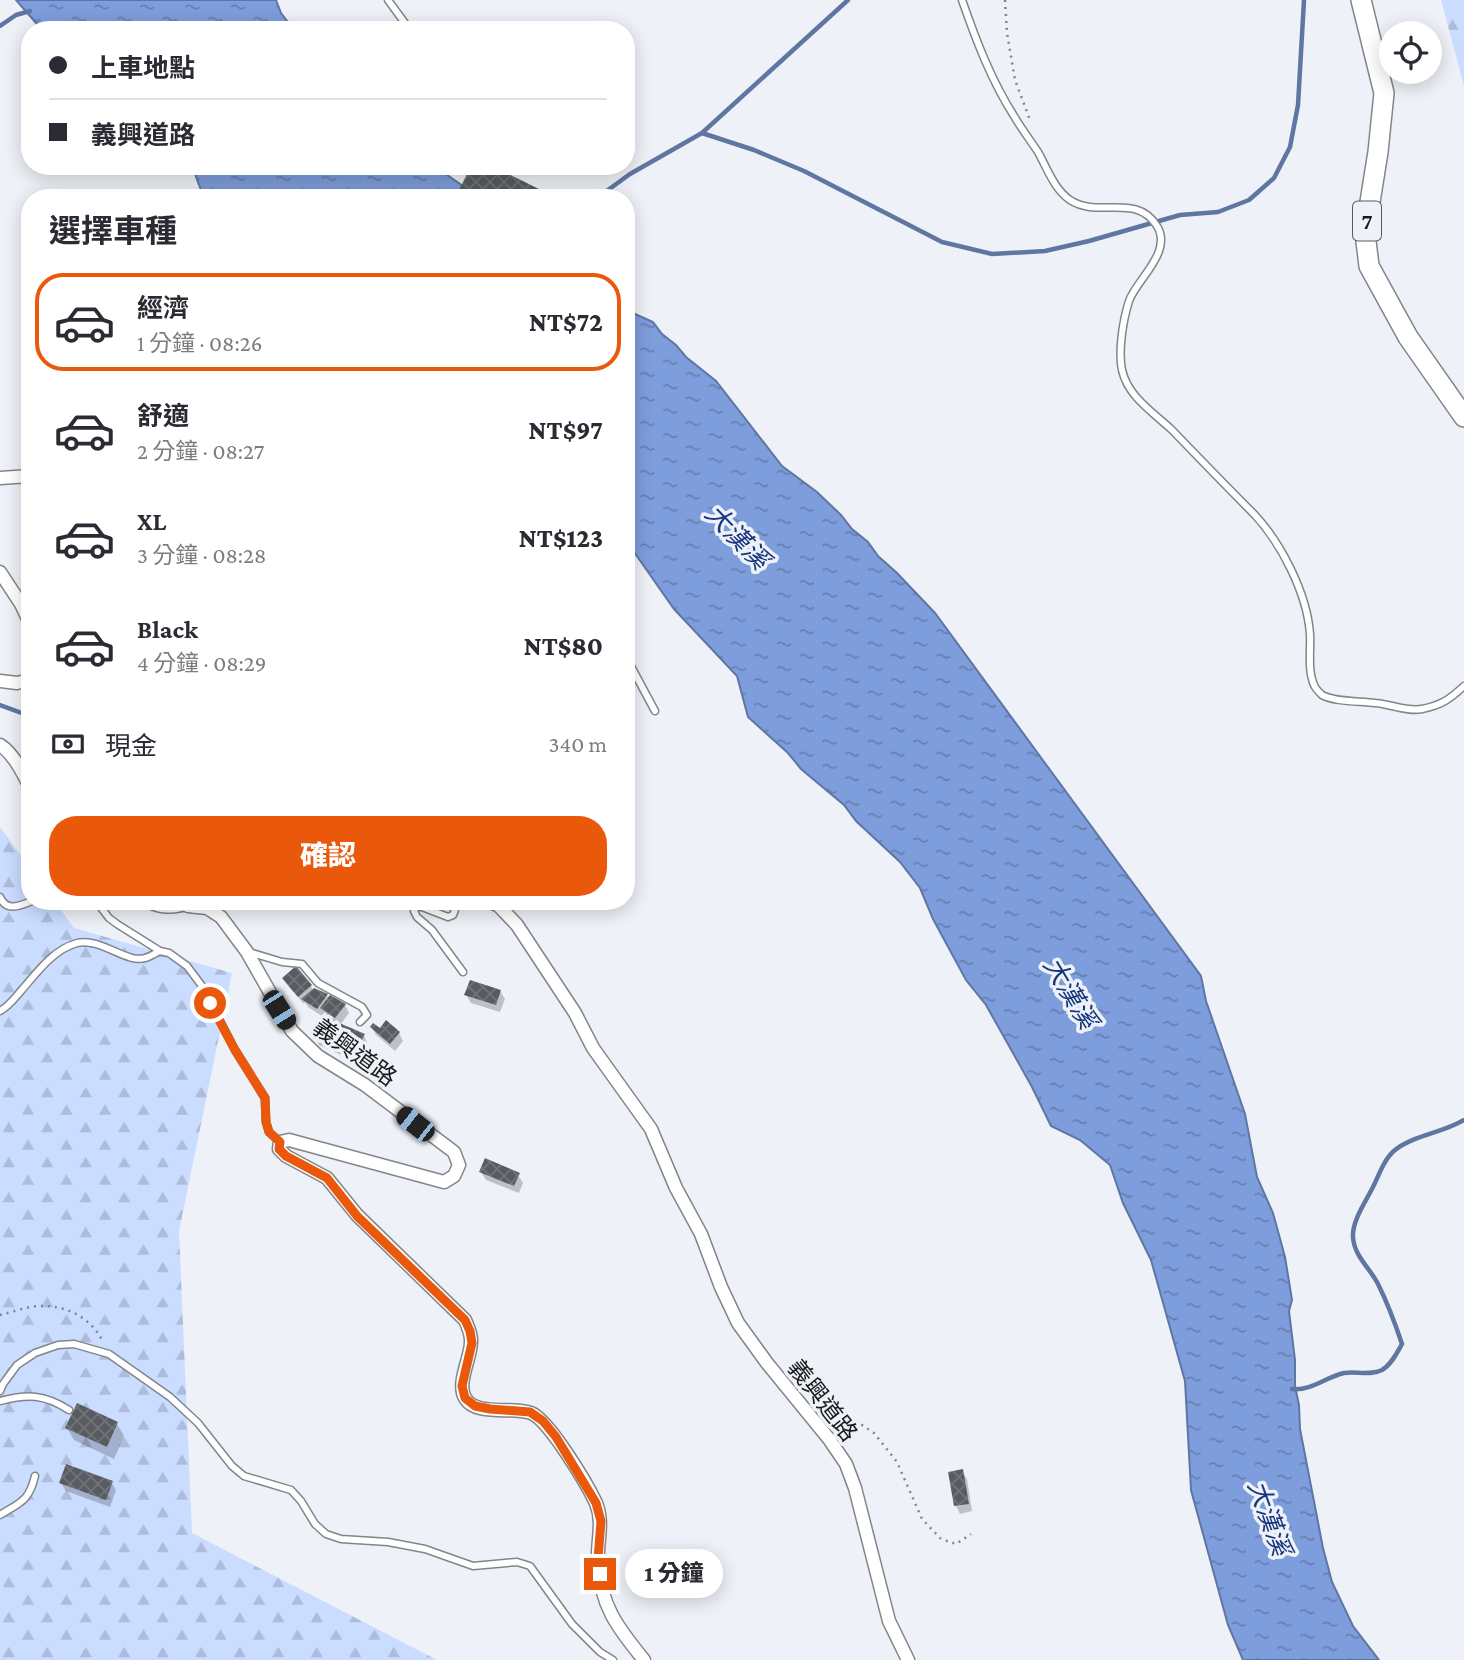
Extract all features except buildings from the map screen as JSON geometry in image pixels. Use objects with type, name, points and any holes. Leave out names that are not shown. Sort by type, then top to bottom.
[{"type":"main road","name":"7","points":[[1361,0],[1384,93],[1365,233],[1369,266],[1408,337],[1464,417]]},
{"type":"street","points":[[0,478],[21,477]]},
{"type":"street","points":[[1,574],[21,608]]},
{"type":"street","points":[[0,681],[21,682]]},
{"type":"street","points":[[0,746],[9,752],[21,770]]},
{"type":"street","name":"義興道路","points":[[210,910],[221,917],[247,952],[292,1031],[318,1056],[365,1085],[415,1124],[437,1137],[454,1152],[459,1165],[454,1176],[444,1182],[289,1140],[280,1142]]},
{"type":"street","name":"義興道路","points":[[503,910],[517,925],[575,1013],[593,1048],[651,1129],[676,1188],[701,1234],[738,1323],[846,1464],[855,1488],[889,1621],[908,1660]]},
{"type":"street","points":[[280,1142],[279,1149],[286,1156],[327,1178],[357,1216],[465,1320],[472,1343],[462,1386],[465,1398],[482,1408],[530,1412],[543,1421],[556,1437],[596,1503],[601,1521],[598,1559],[601,1589],[609,1613],[644,1660]]},
{"type":"lane","points":[[388,0],[404,21]]},
{"type":"lane","points":[[962,0],[992,77],[1061,192],[1073,202],[1088,207],[1137,208],[1149,215],[1159,228],[1161,239],[1158,252],[1149,271],[1129,300],[1121,338],[1122,370],[1129,387],[1140,402],[1170,428],[1254,514],[1280,548],[1307,615],[1311,675],[1315,688],[1322,695],[1333,699],[1419,710],[1445,703],[1464,686]]},
{"type":"lane","points":[[635,674],[655,711]]},
{"type":"lane","points":[[0,897],[8,906],[21,905]]},
{"type":"lane","points":[[103,910],[117,924],[187,966],[202,986],[235,1050],[265,1098],[269,1132],[280,1142]]},
{"type":"lane","points":[[414,910],[417,917],[432,930],[463,972]]},
{"type":"lane","points":[[431,910],[448,917],[453,915],[455,910]]},
{"type":"lane","points":[[0,1011],[47,962],[62,950],[78,943],[92,942],[135,959],[144,959],[160,951]]},
{"type":"lane","points":[[247,952],[282,962],[302,964],[318,983],[362,1007],[367,1015],[360,1022]]},
{"type":"lane","points":[[0,1391],[17,1365],[35,1353],[58,1345],[74,1344],[109,1354],[170,1397],[198,1423],[232,1466],[244,1476],[291,1490],[315,1524],[326,1534],[341,1539],[388,1542],[425,1549],[473,1566],[517,1562],[530,1566],[572,1624],[600,1652],[613,1660]]},
{"type":"lane","points":[[0,1401],[27,1396],[43,1397],[69,1410]]},
{"type":"lane","points":[[0,1515],[22,1502],[31,1491],[35,1476]]},
{"type":"path","points":[[1005,0],[1006,33],[1015,80],[1026,106],[1037,151]]},
{"type":"path","points":[[0,1315],[37,1306],[64,1308],[86,1318],[101,1336],[109,1354]]},
{"type":"path","points":[[792,1394],[819,1402],[850,1417],[874,1433],[897,1461],[922,1519],[941,1539],[956,1544],[971,1534]]},
{"type":"green space","points":[[1441,0],[1464,0],[1464,86]]},
{"type":"green space","points":[[0,827],[21,856],[21,910],[61,910],[74,928],[232,973],[179,1231],[192,1533],[437,1660],[0,1660]]},
{"type":"water","points":[[16,0],[276,0],[287,21],[34,21]]},
{"type":"water","points":[[195,175],[447,175],[467,189],[201,189]]},
{"type":"water","name":"大漢溪","points":[[635,314],[653,322],[686,357],[716,381],[782,466],[817,492],[841,515],[935,613],[1201,976],[1206,1001],[1245,1114],[1257,1177],[1273,1213],[1285,1257],[1292,1300],[1289,1311],[1300,1429],[1323,1548],[1332,1582],[1353,1626],[1379,1660],[1243,1660],[1228,1625],[1191,1490],[1185,1381],[1151,1260],[1123,1203],[1110,1165],[1080,1140],[1051,1126],[986,1005],[966,980],[933,919],[920,888],[900,862],[856,821],[844,805],[801,769],[788,753],[748,717],[737,676],[674,609],[635,553]]},
{"type":"waterway","points":[[635,171],[702,133],[848,0]]},
{"type":"waterway","points":[[702,133],[754,150],[804,171],[942,242],[992,254],[1045,251],[1180,215],[1218,212],[1249,200],[1274,178],[1290,147],[1298,105],[1304,0]]},
{"type":"waterway","points":[[0,26],[16,15],[30,11]]},
{"type":"waterway","points":[[609,189],[629,175]]},
{"type":"waterway","points":[[0,705],[21,713]]},
{"type":"waterway","points":[[1292,1389],[1306,1388],[1344,1373],[1377,1372],[1388,1365],[1396,1355],[1402,1344],[1378,1284],[1356,1250],[1353,1237],[1355,1224],[1382,1167],[1395,1150],[1464,1120]]},
{"type":"route","points":[[210,1003],[265,1098],[266,1122],[269,1132],[280,1142],[279,1149],[286,1156],[327,1178],[357,1216],[465,1320],[472,1343],[462,1386],[465,1398],[475,1406],[530,1412],[543,1421],[556,1437],[596,1503],[601,1521],[598,1559],[600,1574]]}]
